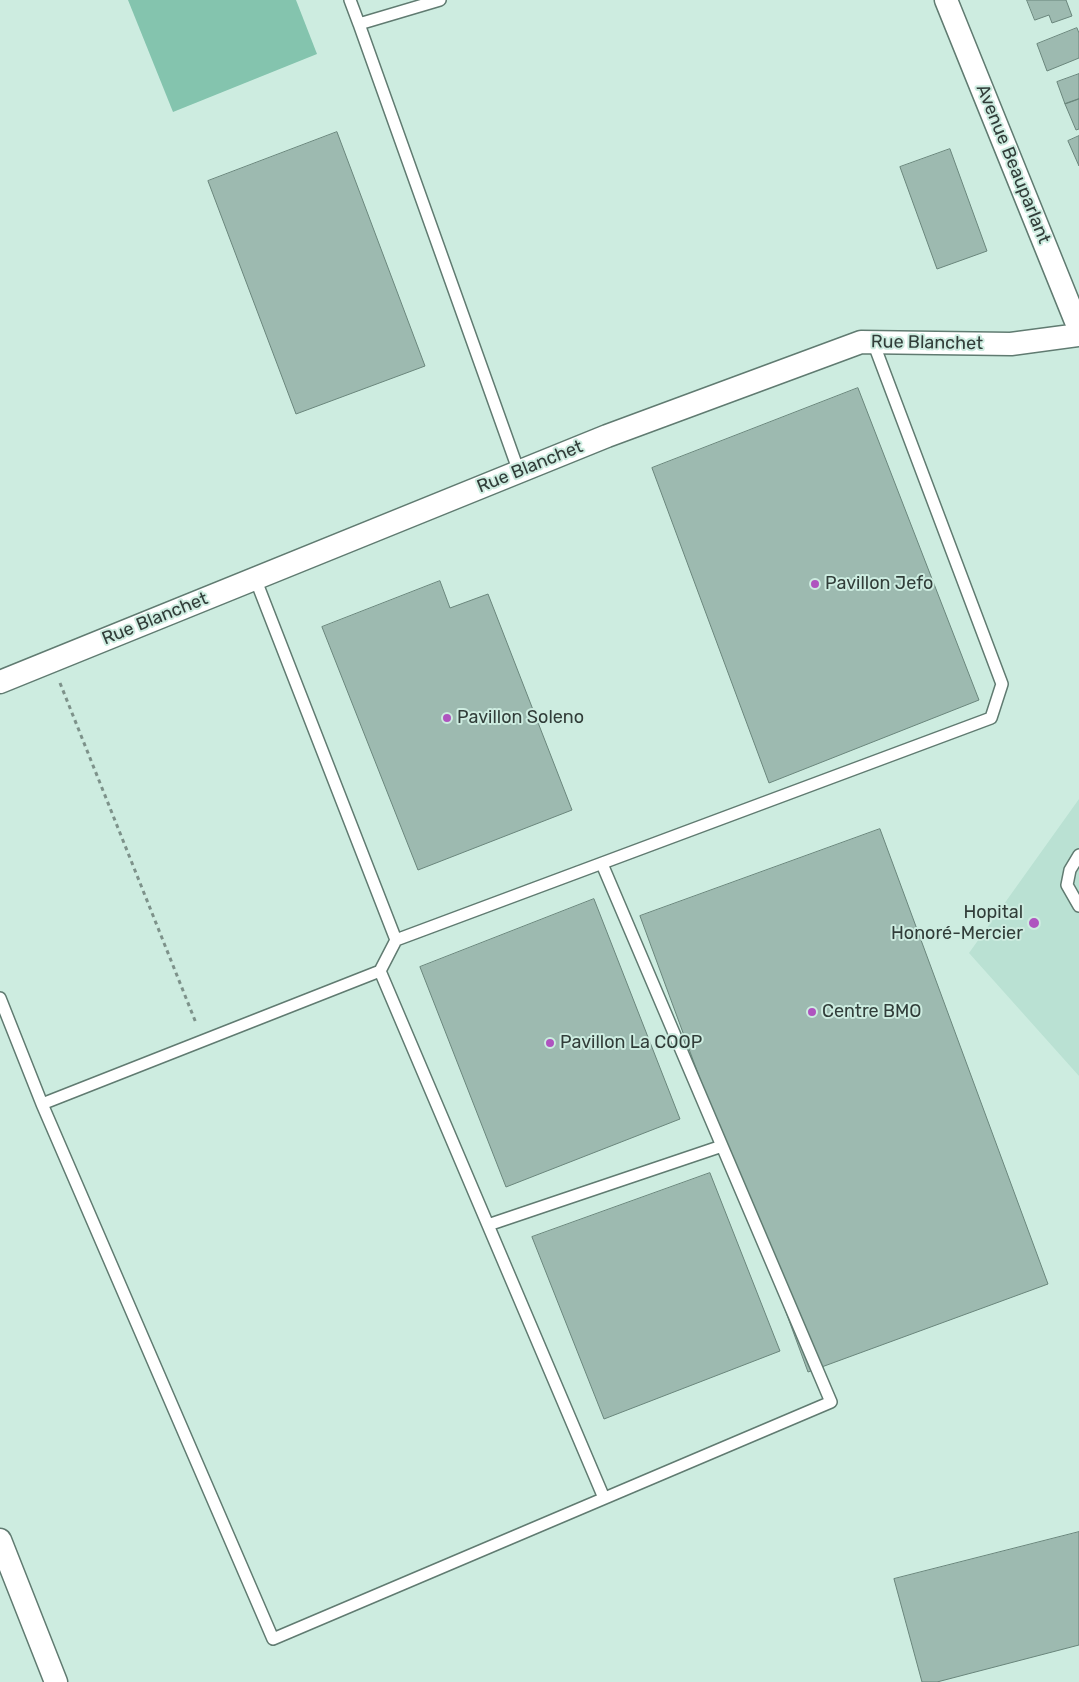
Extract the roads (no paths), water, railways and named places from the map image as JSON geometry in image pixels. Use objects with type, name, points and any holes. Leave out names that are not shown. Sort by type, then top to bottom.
[{"type":"street","name":"Avenue Beauparlant","points":[[946,0],[1079,329]]},
{"type":"street","name":"Rue Blanchet","points":[[0,682],[607,436],[856,344],[873,342],[1011,344],[1079,335]]},
{"type":"street","points":[[0,1540],[56,1682]]},
{"type":"lane","points":[[350,0],[519,472]]},
{"type":"lane","points":[[359,24],[440,0]]},
{"type":"lane","points":[[42,1104],[380,971],[396,940],[991,718],[1002,684],[873,342]]},
{"type":"lane","points":[[255,578],[396,940]]},
{"type":"lane","points":[[1079,855],[1070,870],[1067,885],[1079,906]]},
{"type":"lane","points":[[0,998],[42,1104],[273,1639],[832,1402],[602,864]]},
{"type":"lane","points":[[380,971],[604,1498]]},
{"type":"lane","points":[[488,1225],[722,1146]]},
{"type":"place","name":"Pavillon Jefo","points":[[815,584]]},
{"type":"place","name":"Pavillon Soleno","points":[[447,718]]},
{"type":"place","name":"Hopital Honoré-Mercier","points":[[1034,923]]},
{"type":"place","name":"Centre BMO","points":[[812,1012]]},
{"type":"place","name":"Pavillon La COOP","points":[[550,1043]]}]
